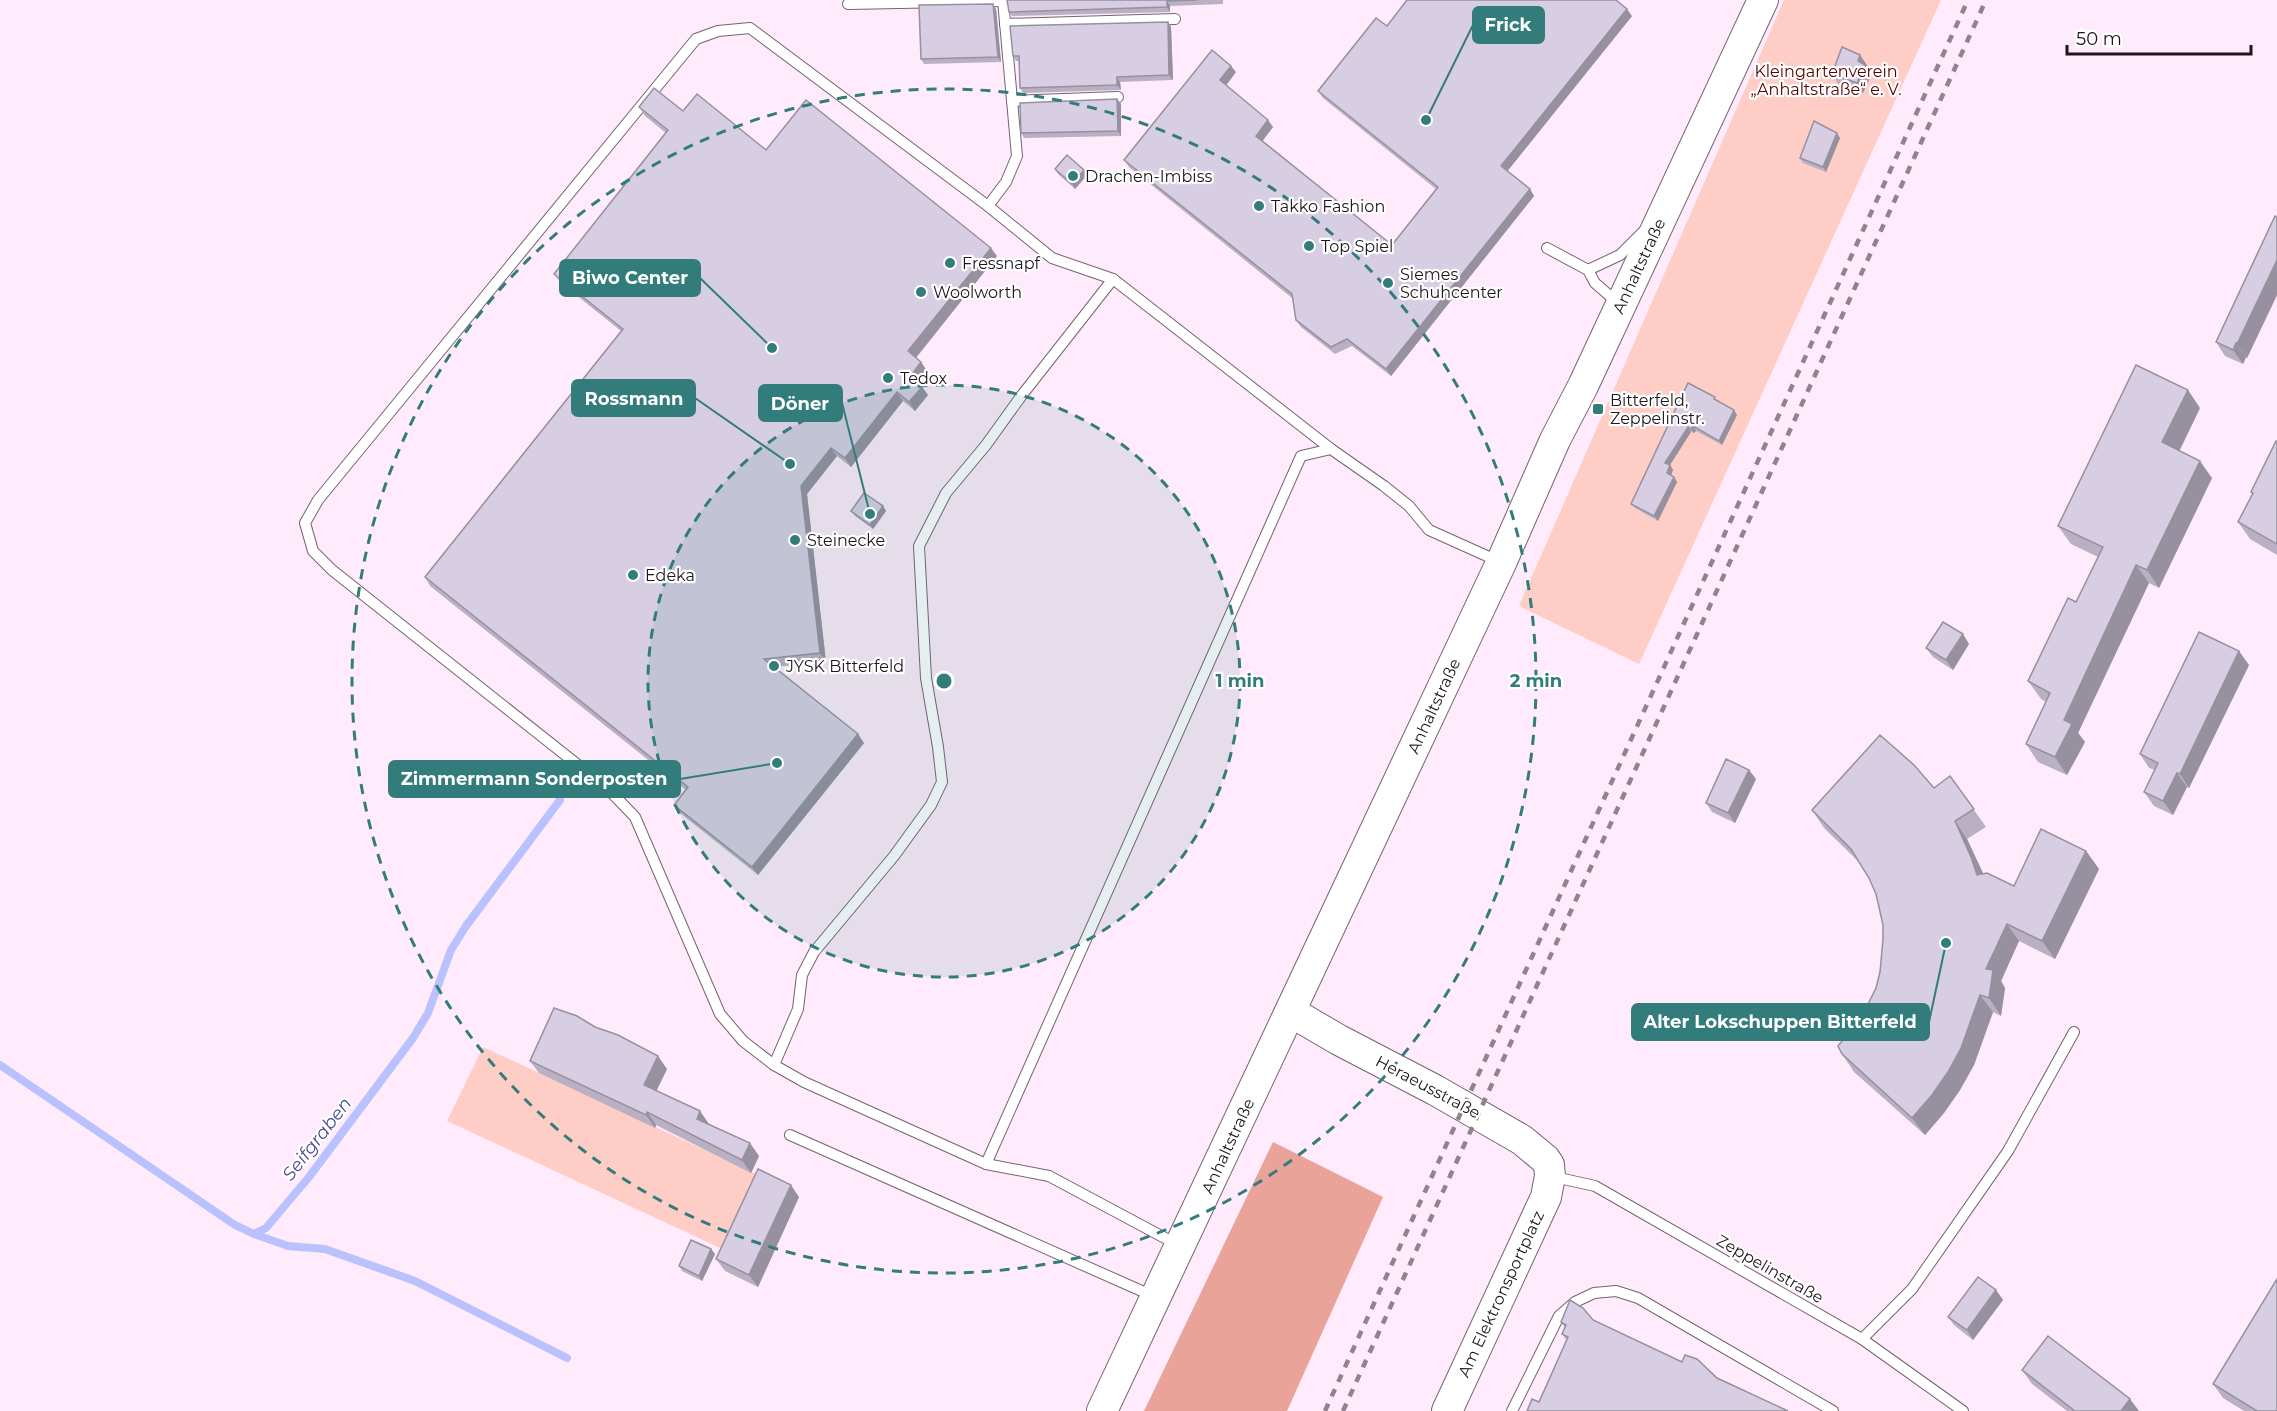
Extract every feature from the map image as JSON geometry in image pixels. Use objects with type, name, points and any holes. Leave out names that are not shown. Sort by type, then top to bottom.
[{"type":"street","name":"Anhaltstraße","points":[[1102,1411],[1291,1012],[1501,563],[1555,440],[1621,305],[1763,0]]},
{"type":"street","name":"Heraeusstraße","points":[[1291,1012],[1514,1135],[1545,1159],[1549,1166],[1550,1176]]},
{"type":"street","name":"Am Elektronsportplatz","points":[[1447,1411],[1546,1197],[1550,1176]]},
{"type":"lane","points":[[848,4],[1003,0],[1017,156],[1006,182],[988,206]]},
{"type":"lane","points":[[1005,24],[1175,19]]},
{"type":"lane","points":[[1180,1246],[1049,1176],[986,1164],[804,1082],[774,1065],[743,1041],[720,1014],[635,817],[607,788],[332,570],[314,550],[304,523],[318,500],[696,39],[718,31],[750,28],[988,206],[1052,258],[1113,279],[1331,449],[1409,506],[1429,530],[1501,563]]},
{"type":"lane","points":[[1012,101],[1118,97]]},
{"type":"lane","points":[[1588,270],[1620,255],[1639,234],[1662,218]]},
{"type":"lane","points":[[1547,248],[1588,270],[1595,283],[1621,305]]},
{"type":"lane","points":[[774,1065],[798,1009],[802,975],[814,952],[894,856],[931,805],[942,782],[926,678],[919,546],[946,493],[986,445],[1022,394],[1113,279]]},
{"type":"lane","points":[[986,1164],[1301,456],[1331,449]]},
{"type":"lane","points":[[1862,1339],[1912,1288],[2001,1161],[2074,1032]]},
{"type":"lane","points":[[790,1135],[1156,1298]]},
{"type":"lane","name":"Zeppelinstraße","points":[[1550,1176],[1596,1186],[1862,1339],[1963,1411]]},
{"type":"lane","points":[[1512,1411],[1559,1316],[1575,1302],[1594,1293],[1616,1291],[1638,1298],[1833,1411]]},
{"type":"green space","name":"Kleingartenverein „Anhaltstraße“ e. V.","points":[[1784,0],[1941,0],[1639,664],[1519,606]]},
{"type":"green space","points":[[483,1047],[767,1179],[733,1254],[447,1121]]},
{"type":"shaded area","points":[[1273,1142],[1383,1197],[1287,1411],[1144,1411]]},
{"type":"building","points":[[1007,0],[1197,0],[1167,1],[1167,7],[1009,12]]},
{"type":"building","points":[[1407,0],[1616,0],[1627,9],[1501,166],[1530,189],[1386,369],[1347,339],[1331,347],[1296,320],[1292,294],[1124,160],[1212,50],[1231,66],[1220,80],[1268,120],[1256,136],[1392,245],[1438,187],[1318,91],[1376,18],[1387,26]]},
{"type":"building","points":[[993,4],[998,57],[921,59],[919,5]]},
{"type":"building","points":[[1168,22],[1169,75],[1117,77],[1117,85],[1020,88],[1019,56],[1013,56],[1010,26]]},
{"type":"building","points":[[1842,47],[1860,55],[1858,61],[1865,65],[1857,83],[1832,74]]},
{"type":"building","points":[[654,88],[683,111],[697,94],[766,150],[806,100],[991,248],[908,351],[921,362],[910,377],[922,387],[909,402],[897,392],[845,458],[831,448],[801,486],[820,653],[764,659],[858,734],[752,867],[674,805],[688,787],[425,577],[623,329],[554,274],[668,130],[639,107]]},
{"type":"building","points":[[1117,99],[1118,131],[1021,133],[1020,103]]},
{"type":"building","points":[[1814,121],[1837,133],[1823,167],[1800,158]]},
{"type":"building","points":[[1067,155],[1084,170],[1072,184],[1055,169]]},
{"type":"building","points":[[2275,216],[2277,217],[2277,260],[2233,350],[2216,342]]},
{"type":"building","points":[[2136,365],[2188,390],[2162,442],[2200,461],[2147,570],[2136,565],[2064,720],[2072,724],[2055,757],[2026,744],[2050,693],[2028,681],[2068,598],[2076,602],[2103,547],[2058,526]]},
{"type":"building","points":[[1688,383],[1734,410],[1719,441],[1693,426],[1691,429],[1688,427],[1665,463],[1670,465],[1667,473],[1674,477],[1654,516],[1631,504]]},
{"type":"building","points":[[2277,441],[2277,544],[2238,522]]},
{"type":"building","points":[[864,493],[883,506],[870,525],[851,511]]},
{"type":"building","points":[[1943,622],[1963,634],[1946,660],[1926,648]]},
{"type":"building","points":[[2199,632],[2239,651],[2180,774],[2177,773],[2163,801],[2144,792],[2158,763],[2140,754]]},
{"type":"building","points":[[1880,735],[1914,765],[1934,788],[1950,776],[1974,809],[1955,821],[1977,875],[1987,873],[2014,886],[2041,829],[2086,851],[2042,941],[2007,924],[1986,969],[1993,970],[1989,998],[1980,995],[1961,1048],[1948,1072],[1912,1118],[1842,1054],[1838,1046],[1861,1018],[1876,988],[1880,972],[1883,925],[1876,894],[1869,878],[1851,849],[1812,810]]},
{"type":"building","points":[[1726,759],[1749,770],[1728,813],[1706,803]]},
{"type":"building","points":[[554,1008],[577,1016],[595,1027],[618,1035],[658,1056],[644,1085],[700,1111],[697,1119],[750,1143],[742,1160],[647,1112],[646,1115],[530,1061]]},
{"type":"building","points":[[758,1169],[791,1185],[749,1275],[716,1259]]},
{"type":"building","points":[[691,1240],[711,1249],[699,1276],[679,1266]]},
{"type":"building","points":[[1978,1277],[1996,1290],[1967,1330],[1948,1317]]},
{"type":"building","points":[[2277,1279],[2277,1411],[2257,1411],[2213,1384]]},
{"type":"building","points":[[1570,1300],[1583,1308],[1593,1320],[1682,1362],[1685,1355],[1697,1359],[1717,1378],[1788,1411],[1527,1411],[1532,1399],[1539,1402],[1568,1337],[1562,1334],[1566,1325],[1561,1322]]},
{"type":"building","points":[[2048,1336],[2130,1399],[2121,1411],[2075,1411],[2022,1370]]},
{"type":"waterway","name":"Seifgraben","points":[[0,1065],[235,1225],[254,1234],[266,1228],[309,1177],[413,1038],[428,1013],[451,950],[466,926],[560,800]]},
{"type":"waterway","points":[[254,1234],[288,1246],[325,1249],[415,1281],[567,1358]]},
{"type":"railway","points":[[1325,1411],[1968,0]]},
{"type":"railway","points":[[1343,1411],[1986,0]]},
{"type":"place","name":"Frick","points":[[1426,120]]},
{"type":"place","name":"Drachen-Imbiss","points":[[1073,176]]},
{"type":"place","name":"Takko Fashion","points":[[1259,206]]},
{"type":"place","name":"Top Spiel","points":[[1309,246]]},
{"type":"place","name":"Fressnapf","points":[[950,263]]},
{"type":"place","name":"Siemes Schuhcenter","points":[[1388,283]]},
{"type":"place","name":"Woolworth","points":[[921,292]]},
{"type":"place","name":"Biwo Center","points":[[772,348]]},
{"type":"place","name":"Tedox","points":[[888,378]]},
{"type":"place","name":"Bitterfeld, Zeppelinstr.","points":[[1598,409]]},
{"type":"place","name":"Rossmann","points":[[790,464]]},
{"type":"place","name":"Döner","points":[[870,514]]},
{"type":"place","name":"Steinecke","points":[[795,540]]},
{"type":"place","name":"Edeka","points":[[633,575]]},
{"type":"place","name":"JYSK Bitterfeld","points":[[774,666]]},
{"type":"place","name":"Zimmermann Sonderposten","points":[[777,763]]},
{"type":"place","name":"Alter Lokschuppen Bitterfeld","points":[[1946,943]]}]
